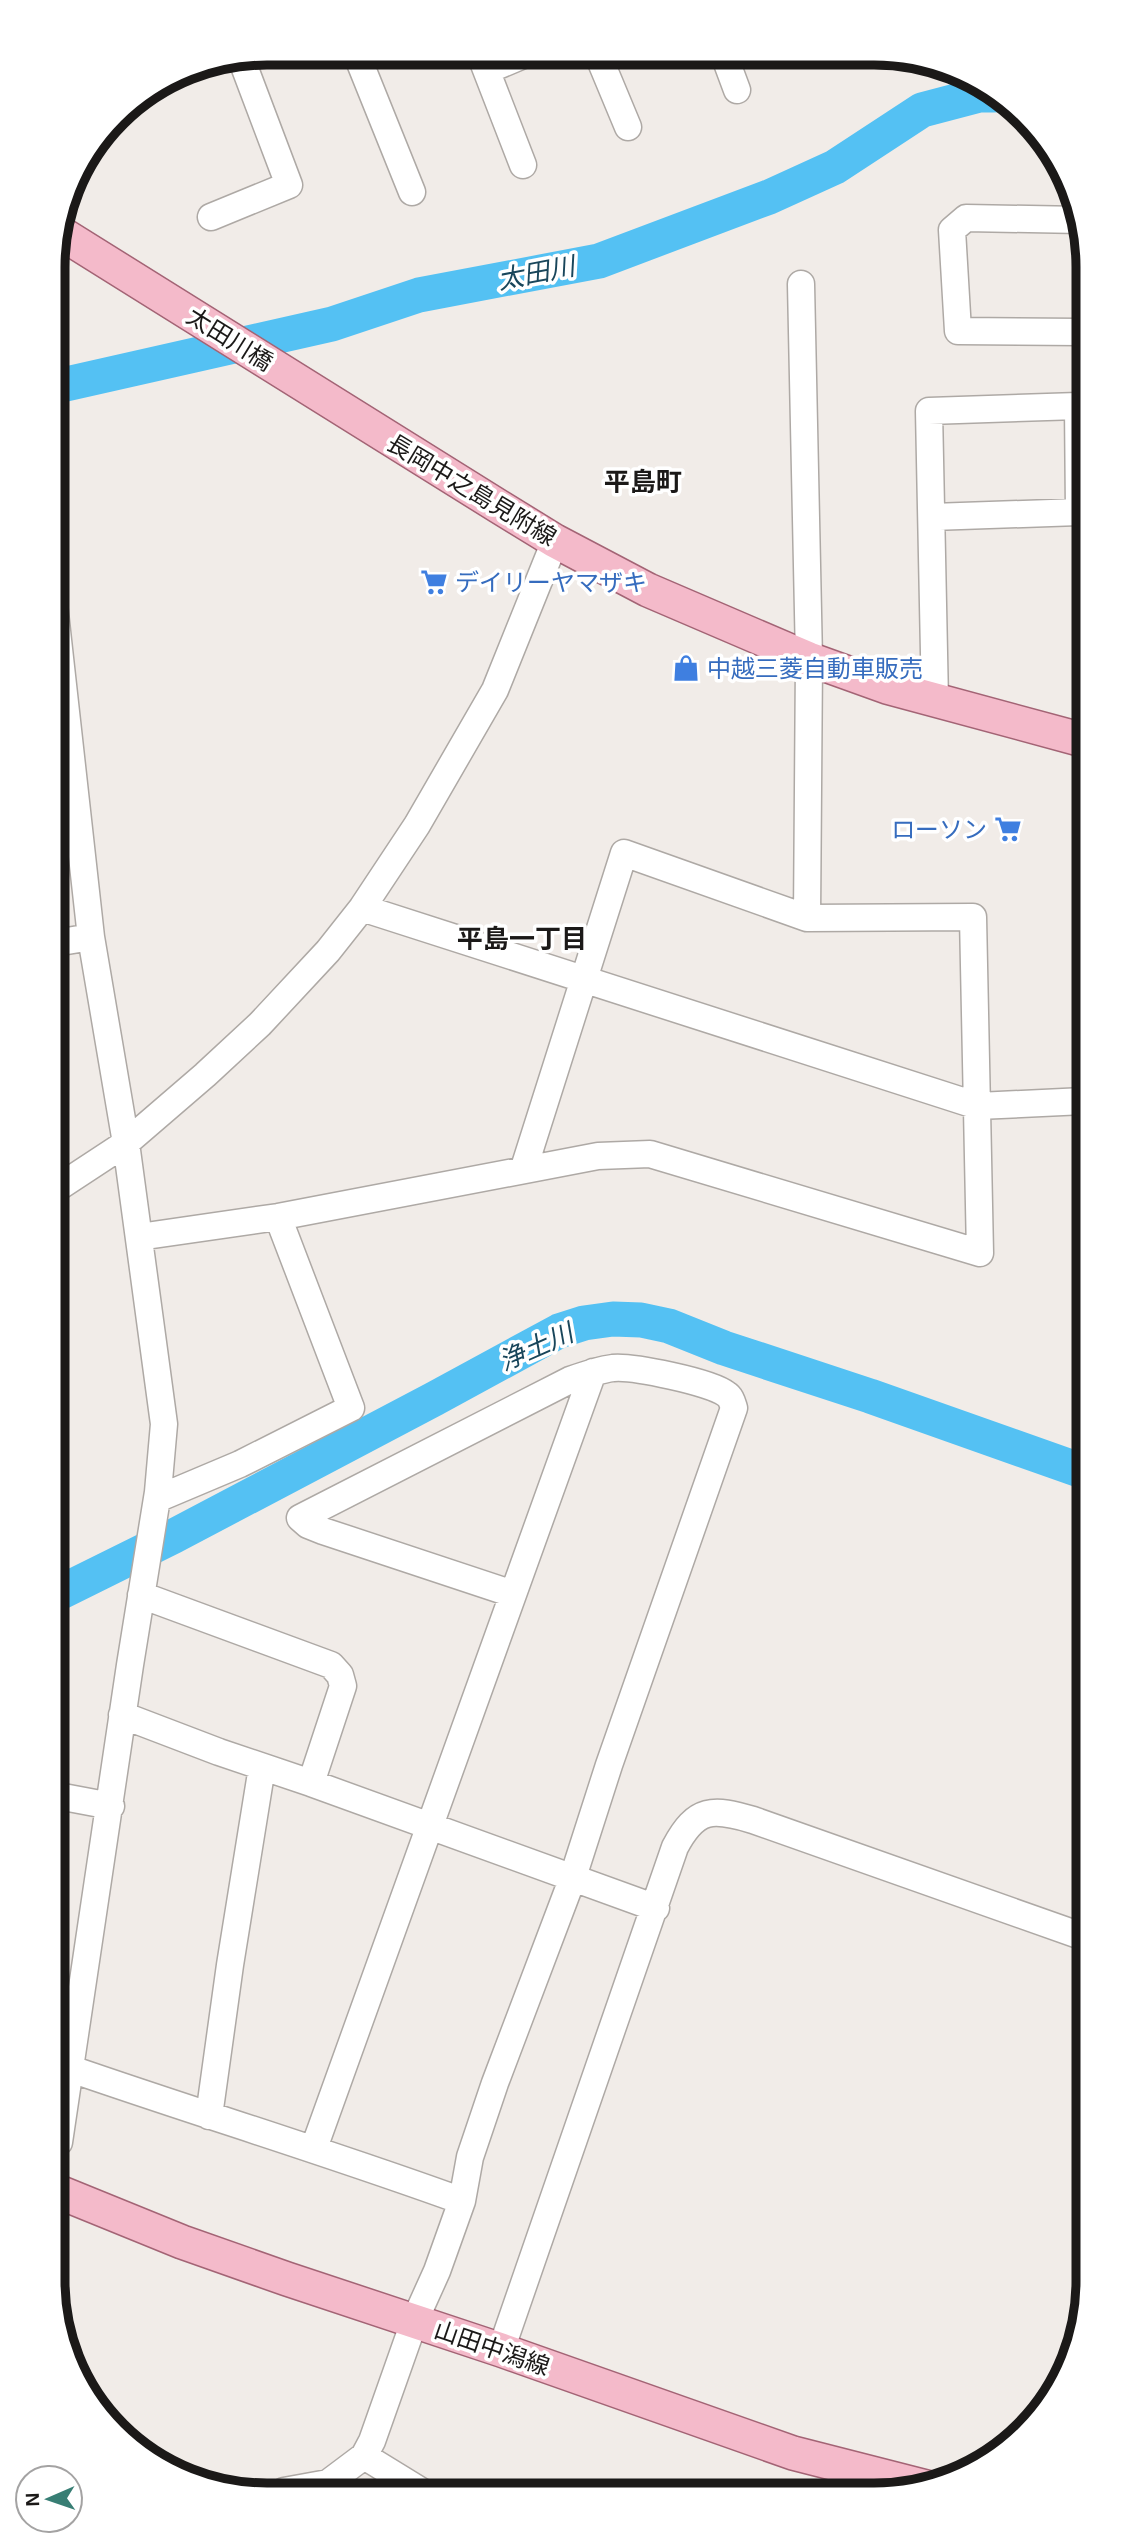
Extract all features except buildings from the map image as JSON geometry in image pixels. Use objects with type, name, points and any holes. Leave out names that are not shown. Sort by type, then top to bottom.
[{"type":"main road","name":"太田川橋","points":[[67,237],[335,406]]},
{"type":"main road","name":"長岡中之島見附線","points":[[335,406],[555,541],[648,590],[809,659],[887,687],[1076,738]]},
{"type":"main road","name":"山田中潟線","points":[[65,2194],[182,2242],[793,2453],[903,2481]]},
{"type":"street","points":[[361,65],[412,192]]},
{"type":"street","points":[[485,65],[523,165]]},
{"type":"street","points":[[602,65],[628,127]]},
{"type":"street","points":[[728,65],[737,90]]},
{"type":"street","points":[[211,217],[289,186],[247,66]]},
{"type":"street","points":[[1070,220],[966,218],[952,230],[958,331],[1076,332]]},
{"type":"street","points":[[800,284],[809,659],[807,918]]},
{"type":"street","points":[[935,701],[929,411],[1076,407]]},
{"type":"street","points":[[932,517],[1076,512]]},
{"type":"street","points":[[65,1183],[127,1143],[260,1024],[328,951],[362,908],[423,815],[495,690],[555,541]]},
{"type":"street","points":[[65,703],[91,937],[127,1143],[164,1424],[157,1499],[122,1715],[111,1806],[65,2106]]},
{"type":"street","points":[[139,1237],[278,1217],[524,1168],[598,1156],[650,1154],[980,1253],[973,917],[807,918],[624,853],[524,1168]]},
{"type":"street","points":[[362,908],[978,1106],[1076,1101]]},
{"type":"street","points":[[65,941],[91,937]]},
{"type":"street","points":[[157,1499],[240,1464],[351,1408],[278,1217]]},
{"type":"street","points":[[333,2483],[364,2456],[372,2441],[414,2322],[437,2271],[462,2201],[470,2157],[491,2095],[573,1877],[609,1765],[734,1408],[729,1396],[718,1389],[673,1377],[615,1368],[593,1372],[570,1380],[300,1518],[308,1525],[323,1531],[513,1594]]},
{"type":"street","points":[[314,2148],[593,1372]]},
{"type":"street","points":[[142,1589],[331,1665],[340,1675],[343,1686],[311,1783]]},
{"type":"street","points":[[122,1715],[656,1908]]},
{"type":"street","points":[[209,2116],[262,1767]]},
{"type":"street","points":[[65,1797],[111,1806]]},
{"type":"street","points":[[501,2350],[676,1847],[695,1818],[710,1812],[720,1812],[753,1819],[1076,1934]]},
{"type":"street","points":[[71,2069],[314,2148],[462,2201]]},
{"type":"street","points":[[364,2456],[408,2483]]},
{"type":"waterway","name":"太田川","points":[[65,384],[332,324],[419,295],[599,261],[769,197],[835,167],[922,110],[979,95]]},
{"type":"waterway","name":"浄土川","points":[[65,1590],[174,1536],[559,1331],[584,1323],[613,1319],[641,1320],[669,1326],[724,1348],[1076,1469]]},
{"type":"place","name":"デイリーヤマザキ","points":[[434,582]]},
{"type":"place","name":"中越三菱自動車販売","points":[[686,668]]},
{"type":"place","name":"ローソン","points":[[1008,829]]},
{"type":"district","name":"平島町","points":[[643,482]]},
{"type":"district","name":"平島一丁目","points":[[522,939]]}]
